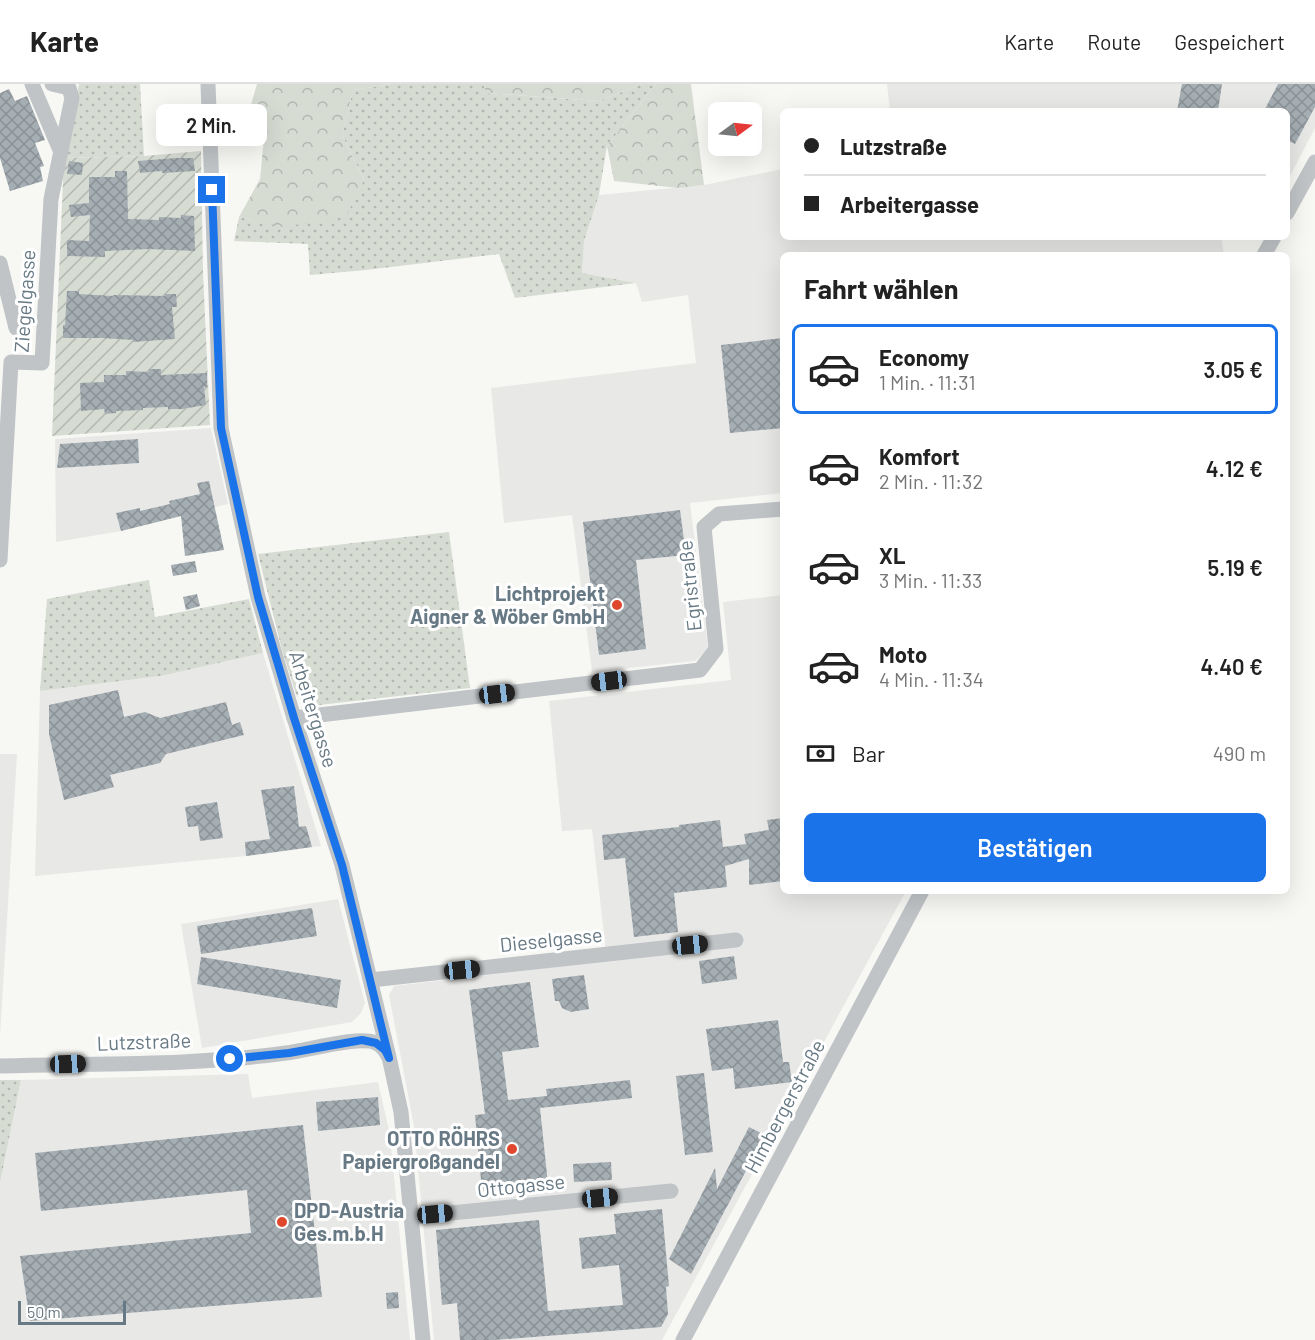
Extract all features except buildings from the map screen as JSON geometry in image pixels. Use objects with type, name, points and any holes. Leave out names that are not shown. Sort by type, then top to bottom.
[{"type":"street","points":[[32,84],[60,150]]},
{"type":"street","name":"Ziegelgasse","points":[[0,560],[11,362],[42,363],[51,199],[72,98],[69,88],[52,84]]},
{"type":"street","name":"Arbeitergasse","points":[[208,84],[221,428],[258,597],[294,718],[342,865],[401,1112],[423,1340]]},
{"type":"street","points":[[1290,208],[1315,162]]},
{"type":"street","points":[[0,263],[16,328]]},
{"type":"street","name":"Egristraße","points":[[294,718],[700,670],[716,649],[704,527],[719,514],[780,509]]},
{"type":"street","name":"Himbergerstraße","points":[[683,1340],[920,894]]},
{"type":"street","name":"Dieselgasse","points":[[371,980],[736,940]]},
{"type":"street","name":"Lutzstraße","points":[[0,1066],[230,1059],[289,1053],[362,1040],[376,1043],[385,1050],[389,1058]]},
{"type":"street","name":"Ottogasse","points":[[411,1217],[671,1191]]},
{"type":"shaded area","points":[[887,84],[1315,84],[1315,128],[1290,176],[1290,108],[890,108]]},
{"type":"shaded area","points":[[780,170],[780,240],[1222,240],[1224,252],[780,252],[780,493],[690,503],[708,647],[702,655],[695,661],[592,672],[572,515],[504,523],[491,388],[696,363],[688,295],[642,302],[636,283],[582,273],[584,241],[599,195],[704,185]]},
{"type":"shaded area","points":[[211,428],[228,504],[121,531],[56,542],[55,439]]},
{"type":"shaded area","points":[[780,595],[780,894],[904,894],[662,1340],[434,1340],[414,1126],[389,995],[394,986],[607,961],[592,829],[562,831],[549,701],[731,680],[723,602]]},
{"type":"shaded area","points":[[263,653],[321,846],[246,856],[35,876],[40,691],[161,676]]},
{"type":"shaded area","points":[[0,754],[17,754],[0,1037]]},
{"type":"shaded area","points":[[338,899],[365,1003],[361,1013],[352,1022],[202,1048],[181,924]]},
{"type":"shaded area","points":[[248,1074],[252,1098],[378,1082],[390,1135],[410,1340],[0,1340],[0,1183],[21,1080]]},
{"type":"green space","points":[[79,84],[140,84],[144,156],[64,158]]},
{"type":"green space","points":[[257,84],[392,84],[353,90],[342,135],[364,180],[346,217],[282,227],[239,217],[260,179],[264,138],[247,118]]},
{"type":"green space","points":[[392,84],[484,84],[485,93],[599,101],[642,84],[656,84],[607,146],[599,195],[584,241],[582,273],[636,283],[515,298],[499,254],[310,275],[308,244],[234,241],[239,217],[282,226],[364,180],[342,135],[353,90]]},
{"type":"green space","points":[[484,84],[642,84],[599,101],[485,93]]},
{"type":"green space","points":[[656,84],[691,84],[704,185],[678,188],[614,181],[607,146]]},
{"type":"green space","points":[[201,151],[203,273],[210,425],[52,436],[64,158],[144,156]]},
{"type":"green space","points":[[449,532],[470,688],[319,705],[305,704],[296,694],[282,650],[258,554]]},
{"type":"green space","points":[[149,580],[155,617],[249,599],[263,653],[161,676],[40,691],[47,599]]},
{"type":"green space","points":[[0,1080],[21,1080],[0,1183]]},
{"type":"place","name":"Lichtprojekt Aigner & Wöber GmbH","points":[[617,605]]},
{"type":"place","name":"OTTO RÖHRS Papiergroßgandel","points":[[512,1149]]},
{"type":"place","name":"DPD-Austria Ges.m.b.H","points":[[282,1222]]},
{"type":"route","points":[[212,190],[221,428],[258,597],[294,718],[342,865],[389,1058],[385,1050],[376,1043],[362,1040],[289,1053],[230,1059]]}]
